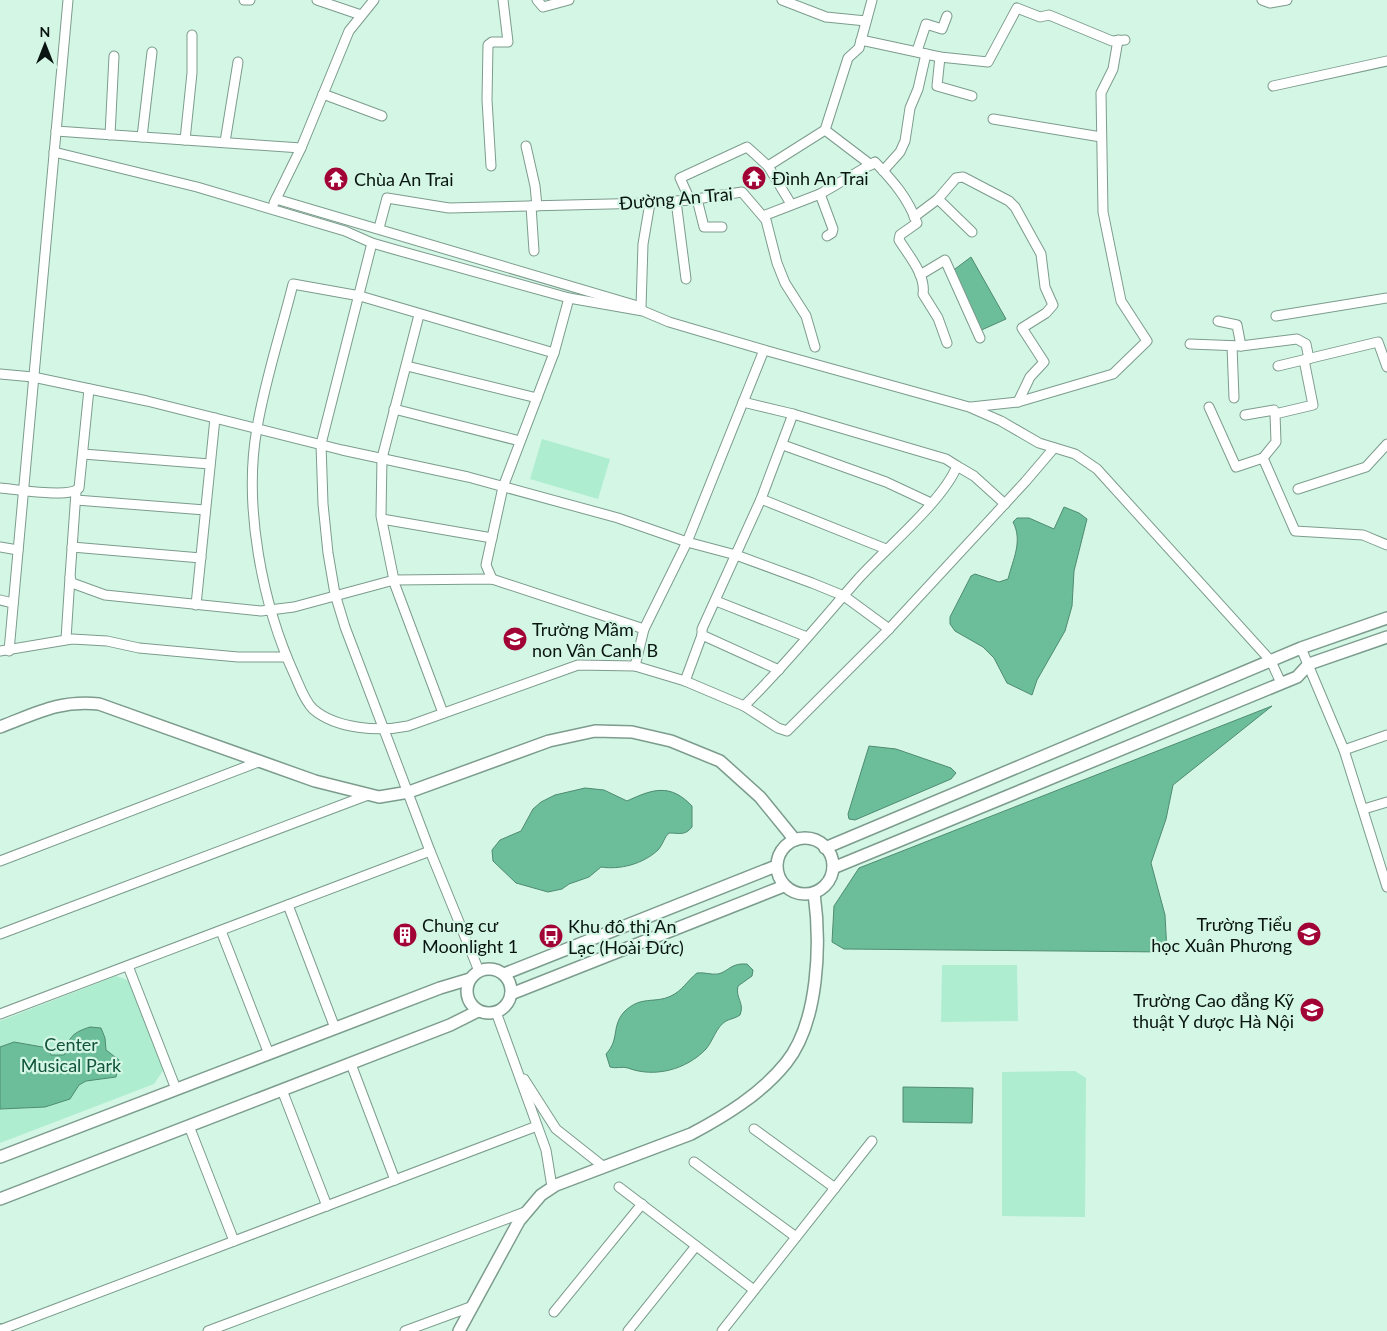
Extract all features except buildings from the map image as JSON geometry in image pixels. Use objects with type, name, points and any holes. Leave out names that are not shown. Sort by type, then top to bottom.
[{"type":"street","points":[[68,0],[13,603],[4,651],[66,639],[107,641],[139,648],[238,656],[286,656]]},
{"type":"street","points":[[245,0],[250,0]]},
{"type":"street","points":[[317,0],[361,15]]},
{"type":"street","points":[[272,209],[301,148],[349,31],[374,0]]},
{"type":"street","points":[[491,166],[487,100],[488,45],[492,42],[508,42],[503,0]]},
{"type":"street","points":[[537,0],[543,7],[569,0]]},
{"type":"street","points":[[782,0],[826,17],[866,21]]},
{"type":"street","points":[[768,166],[825,130],[848,58],[859,48],[872,0]]},
{"type":"street","points":[[1262,0],[1270,3],[1287,0]]},
{"type":"street","points":[[861,40],[940,57],[988,62],[1016,8],[1040,17],[1049,15],[1112,41],[1122,40],[1113,69],[1101,92],[1103,212],[1121,301],[1147,341],[1113,374],[1018,402],[969,407]]},
{"type":"street","points":[[883,170],[900,152],[905,141],[910,108],[918,89],[926,24],[942,29],[948,16]]},
{"type":"street","points":[[185,140],[192,73],[192,35]]},
{"type":"street","points":[[142,137],[152,52]]},
{"type":"street","points":[[110,135],[114,56]]},
{"type":"street","points":[[940,57],[937,86],[972,96]]},
{"type":"street","points":[[1273,86],[1387,61]]},
{"type":"street","points":[[225,142],[238,62]]},
{"type":"street","points":[[323,94],[382,116]]},
{"type":"street","points":[[993,119],[1101,137]]},
{"type":"street","points":[[825,130],[871,165]]},
{"type":"street","points":[[56,131],[301,148]]},
{"type":"street","points":[[526,146],[535,186],[534,252]]},
{"type":"street","points":[[722,227],[704,227],[694,199],[680,178],[747,147],[768,166],[791,204]]},
{"type":"street","points":[[54,152],[158,177],[272,209],[346,231],[372,243],[569,298],[629,307],[669,322],[764,350],[969,407],[1001,421],[1039,443],[1074,454],[1097,469],[1271,661],[1281,683]]},
{"type":"street","points":[[815,347],[806,316],[785,283],[777,263],[763,216],[820,194],[875,162],[902,192],[917,223],[900,234],[898,240],[920,275],[925,287],[923,294],[938,318],[948,343]]},
{"type":"street","points":[[914,217],[938,199],[959,176],[1009,201],[1018,212],[1041,254],[1045,287],[1053,307],[1022,328],[1044,362],[1030,377],[1018,402]]},
{"type":"street","name":"Đường An Trai","points":[[379,228],[387,198],[449,208],[650,203],[742,192],[763,216]]},
{"type":"street","points":[[820,194],[833,229],[832,233],[827,236]]},
{"type":"street","points":[[276,199],[641,307],[643,244],[650,203]]},
{"type":"street","points":[[938,199],[972,232]]},
{"type":"street","points":[[676,201],[686,279]]},
{"type":"street","points":[[372,243],[322,444],[323,504],[328,553],[335,594],[345,627],[430,851],[479,971]]},
{"type":"street","points":[[920,275],[945,260],[980,338]]},
{"type":"street","points":[[554,353],[360,296],[293,284],[257,428],[254,461],[254,515],[260,564],[271,610],[286,656],[303,694],[314,710],[352,725],[370,730],[385,730],[408,726],[573,666],[635,666],[685,681],[744,706],[778,728],[787,731],[889,629],[1005,504],[1054,448]]},
{"type":"street","points":[[492,579],[486,565],[503,487],[554,353],[569,298]]},
{"type":"street","points":[[1276,316],[1387,298]]},
{"type":"street","points":[[419,314],[382,458],[382,519],[394,580],[443,713]]},
{"type":"street","points":[[1218,321],[1238,325],[1234,398]]},
{"type":"street","points":[[1190,344],[1236,346],[1297,340],[1306,344],[1306,359],[1313,405],[1275,414]]},
{"type":"street","points":[[1278,366],[1378,342],[1387,366]]},
{"type":"street","points":[[635,666],[644,629],[687,542],[764,350]]},
{"type":"street","points":[[407,366],[537,398]]},
{"type":"street","points":[[0,374],[33,377],[257,428],[503,487],[618,518],[687,542],[736,555],[844,596],[889,629]]},
{"type":"street","points":[[66,639],[76,496],[81,484],[89,389]]},
{"type":"street","points":[[743,402],[793,414],[946,459],[974,476],[1005,504]]},
{"type":"street","points":[[1209,407],[1236,467],[1263,458],[1276,442],[1274,410],[1245,415]]},
{"type":"street","points":[[394,410],[520,441]]},
{"type":"street","points":[[685,681],[716,601],[783,445],[793,414]]},
{"type":"street","points":[[196,605],[214,418]]},
{"type":"street","points":[[1298,488],[1366,467],[1387,444]]},
{"type":"street","points":[[783,445],[886,482],[931,503]]},
{"type":"street","points":[[83,454],[210,464]]},
{"type":"street","points":[[1263,458],[1295,531],[1363,535],[1387,546]]},
{"type":"street","points":[[744,706],[779,670],[886,549],[931,503],[952,478],[957,466]]},
{"type":"street","points":[[0,488],[205,510]]},
{"type":"street","points":[[761,499],[886,549]]},
{"type":"street","points":[[382,519],[492,538]]},
{"type":"street","points":[[0,546],[18,550]]},
{"type":"street","points":[[72,547],[201,558]]},
{"type":"street","points":[[70,577],[72,583],[80,588],[105,595],[242,610],[271,610],[294,607],[335,594],[394,580],[492,579],[644,629]]},
{"type":"street","points":[[0,600],[13,603]]},
{"type":"street","points":[[716,601],[807,637]]},
{"type":"street","points":[[825,848],[1301,648],[1387,618]]},
{"type":"street","points":[[702,635],[779,670]]},
{"type":"street","points":[[833,868],[1281,683],[1297,676],[1308,664],[1387,637]]},
{"type":"street","points":[[1301,648],[1344,750],[1387,887]]},
{"type":"street","points":[[0,727],[63,704],[78,702],[99,704],[338,788],[379,797],[409,792],[549,740],[595,731],[632,732],[681,744],[720,762],[760,797],[794,840]]},
{"type":"street","points":[[1344,750],[1387,735]]},
{"type":"street","points":[[0,861],[261,762]]},
{"type":"street","points":[[0,934],[368,795]]},
{"type":"street","points":[[1364,809],[1387,802]]},
{"type":"street","points":[[794,840],[813,840],[825,848],[832,859],[833,868],[826,885],[814,893],[801,894],[784,886],[779,878],[776,866],[780,852],[794,840]]},
{"type":"street","points":[[0,1014],[430,851]]},
{"type":"street","points":[[504,974],[776,866]]},
{"type":"street","points":[[470,979],[466,994],[468,1001],[478,1011],[485,1013],[496,1012],[505,1007],[512,994],[784,886]]},
{"type":"street","points":[[459,1331],[525,1212],[540,1195],[552,1187],[691,1134],[712,1123],[768,1082],[787,1062],[795,1049],[815,987],[818,938],[814,893]]},
{"type":"street","points":[[288,905],[335,1028]]},
{"type":"street","points":[[221,931],[269,1054]]},
{"type":"street","points":[[128,966],[176,1089]]},
{"type":"street","points":[[0,1157],[440,988],[470,979],[479,971],[489,969],[504,974],[509,980],[512,994]]},
{"type":"street","points":[[0,1199],[351,1064],[450,1025],[478,1011]]},
{"type":"street","points":[[496,1012],[548,1155],[552,1187]]},
{"type":"street","points":[[351,1064],[395,1180]]},
{"type":"street","points":[[519,1073],[556,1129],[604,1167]]},
{"type":"street","points":[[282,1090],[327,1206]]},
{"type":"street","points":[[189,1126],[234,1241]]},
{"type":"street","points":[[0,1330],[537,1126]]},
{"type":"street","points":[[754,1129],[835,1188]]},
{"type":"street","points":[[722,1331],[872,1141]]},
{"type":"street","points":[[694,1162],[796,1237]]},
{"type":"street","points":[[618,1187],[754,1290]]},
{"type":"street","points":[[554,1312],[642,1204]]},
{"type":"street","points":[[208,1331],[525,1212]]},
{"type":"street","points":[[628,1331],[696,1246]]},
{"type":"street","points":[[405,1331],[473,1306]]},
{"type":"green space","points":[[542,439],[610,459],[598,499],[530,479]]},
{"type":"green space","points":[[942,965],[1017,965],[1018,1021],[941,1022]]},
{"type":"green space","name":"Center Musical Park","points":[[116,976],[130,981],[164,1069],[154,1084],[0,1143],[0,1021]]},
{"type":"green space","points":[[1075,1071],[1086,1078],[1085,1217],[1002,1216],[1002,1072]]},
{"type":"shaded area","points":[[971,257],[1006,319],[977,332],[951,272]]},
{"type":"shaded area","points":[[1064,507],[1079,513],[1087,519],[1074,571],[1072,606],[1065,631],[1037,680],[1032,695],[1007,683],[994,658],[983,647],[955,631],[950,624],[950,617],[971,576],[975,574],[999,582],[1008,579],[1016,550],[1017,536],[1013,522],[1017,518],[1029,518],[1054,529]]},
{"type":"shaded area","points":[[1272,706],[1173,785],[1166,819],[1151,863],[1165,915],[1167,952],[844,949],[832,942],[834,906],[859,868]]},
{"type":"shaded area","points":[[869,746],[896,749],[951,768],[956,773],[951,779],[855,820],[849,819],[848,814]]},
{"type":"shaded area","points":[[585,788],[604,790],[627,801],[653,791],[669,791],[692,806],[692,827],[684,833],[669,833],[658,850],[645,859],[623,867],[601,867],[589,877],[569,884],[562,889],[548,892],[516,883],[493,861],[492,850],[500,840],[521,831],[533,809],[541,802],[555,795]]},
{"type":"shaded area","points":[[741,964],[747,964],[753,970],[752,976],[738,986],[737,990],[741,1007],[740,1015],[726,1021],[717,1030],[706,1049],[698,1056],[679,1067],[659,1072],[638,1071],[626,1067],[610,1067],[606,1054],[613,1043],[620,1017],[630,1007],[636,1003],[671,996],[697,973],[718,974]]},
{"type":"shaded area","points":[[90,1027],[101,1028],[105,1038],[106,1050],[119,1060],[116,1077],[86,1081],[79,1085],[70,1099],[45,1107],[0,1109],[0,1047],[14,1042],[48,1048],[51,1055],[64,1055],[68,1043],[74,1034]]},
{"type":"shaded area","points":[[903,1087],[973,1088],[972,1123],[903,1122]]},
{"type":"place","name":"Đình An Trai","points":[[754,178]]},
{"type":"place","name":"Chùa An Trai","points":[[336,179]]},
{"type":"place","name":"Trường Mầm non Vân Canh B","points":[[515,639]]},
{"type":"place","name":"Trường Tiểu học Xuân Phương","points":[[1309,934]]},
{"type":"place","name":"Chung cư Moonlight 1","points":[[405,935]]},
{"type":"place","name":"Khu đô thị An Lạc (Hoài Đức)","points":[[551,936]]},
{"type":"place","name":"Trường Cao đẳng Kỹ thuật Y dược Hà Nội","points":[[1312,1010]]}]
